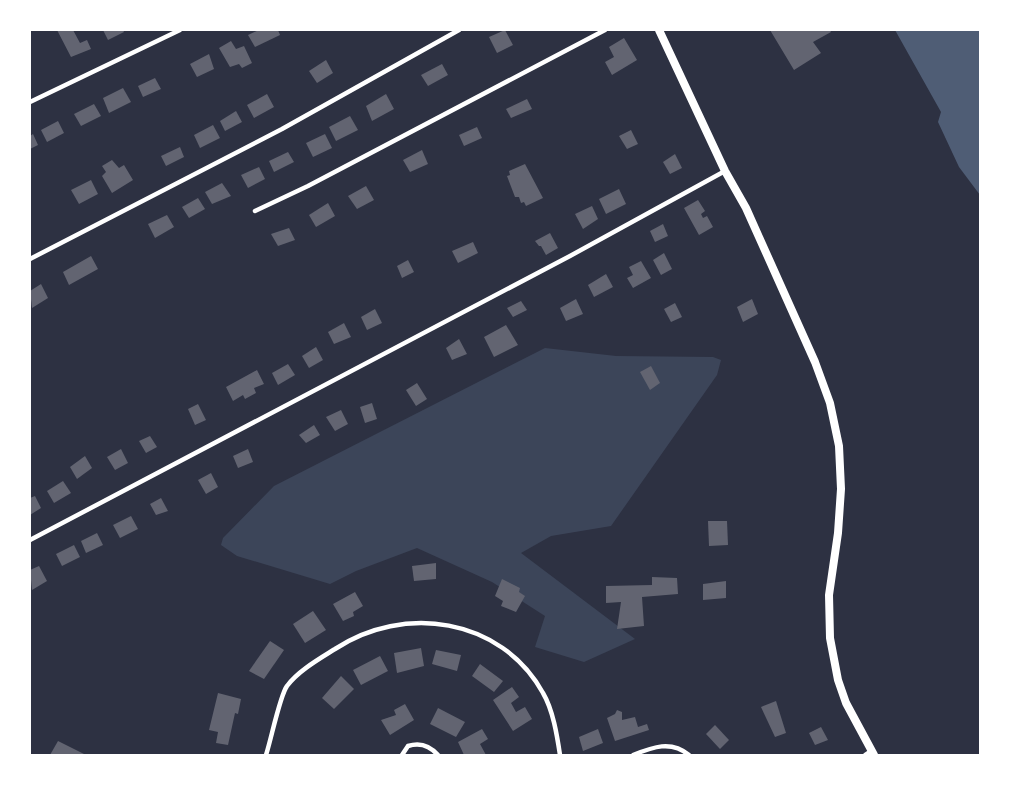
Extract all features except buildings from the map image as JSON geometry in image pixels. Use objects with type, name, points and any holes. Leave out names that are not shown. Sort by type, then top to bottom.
[{"type":"main road","points":[[660,30],[725,171],[746,208],[815,362],[830,403],[839,446],[841,489],[838,533],[829,595],[830,638],[838,680],[846,703],[870,754]]},
{"type":"street","points":[[30,102],[180,30]]},
{"type":"street","points":[[30,259],[282,129],[459,30]]},
{"type":"street","points":[[255,211],[308,186],[605,30]]},
{"type":"street","points":[[30,540],[570,256],[725,171]]},
{"type":"street","points":[[266,755],[283,693],[295,677],[355,636],[385,626],[414,622],[440,624],[470,631],[497,645],[521,665],[544,695],[560,755]]},
{"type":"street","points":[[402,755],[408,746],[417,743],[434,750],[438,755]]},
{"type":"street","points":[[633,755],[665,745],[680,749],[689,755]]},
{"type":"shaded area","points":[[895,30],[980,30],[980,195],[959,167],[938,122],[941,112]]},
{"type":"shaded area","points":[[545,348],[616,356],[713,357],[721,360],[717,375],[611,526],[551,536],[521,553],[635,639],[584,662],[535,647],[545,616],[492,582],[417,548],[356,571],[330,584],[237,556],[221,545],[223,538],[274,486]]}]
